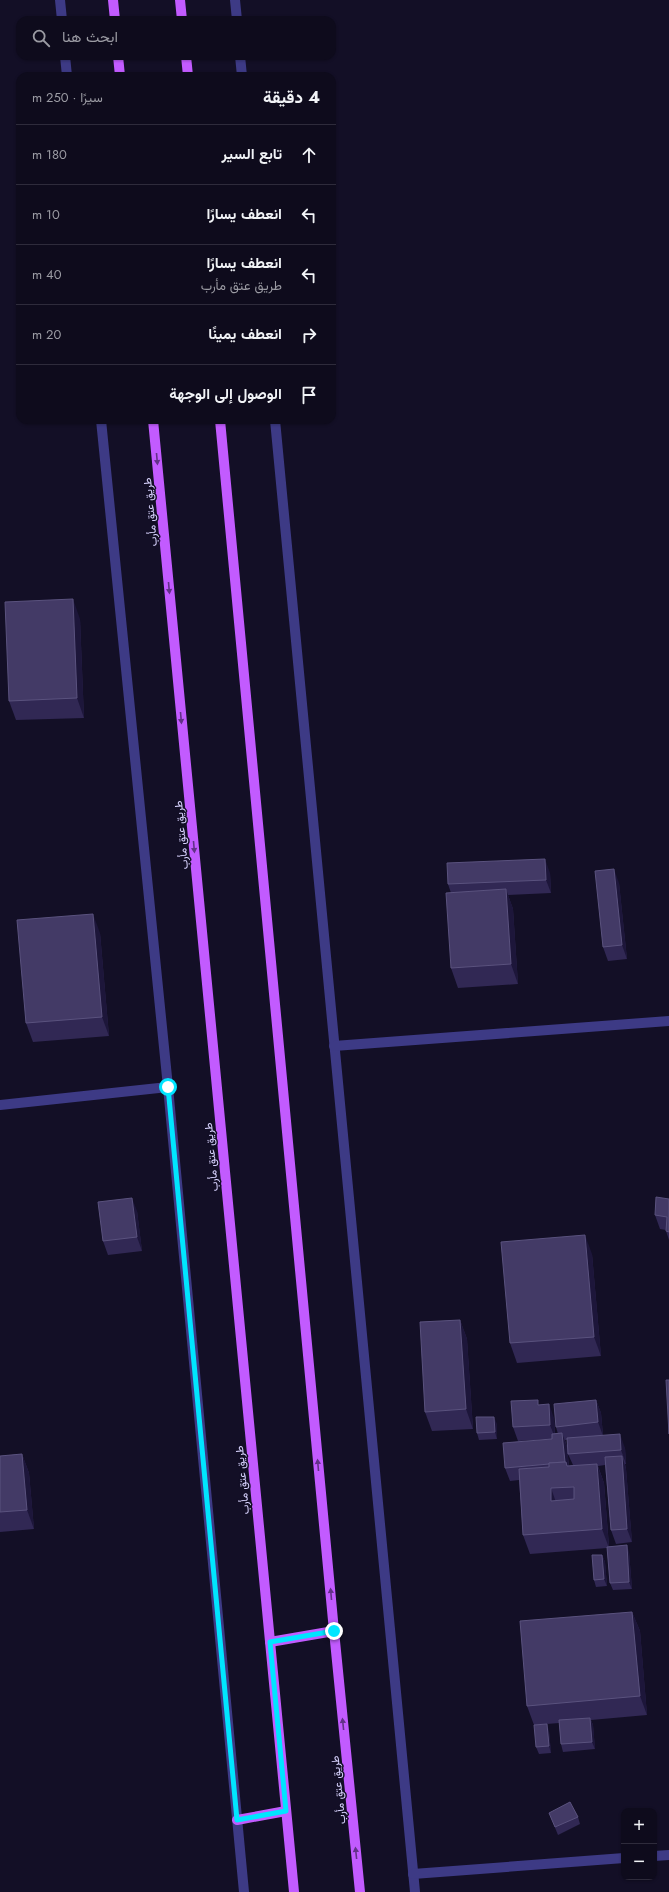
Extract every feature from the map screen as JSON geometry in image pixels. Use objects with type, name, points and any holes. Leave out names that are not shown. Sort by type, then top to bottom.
[{"type":"main road","points":[[113,0],[115,16]]},
{"type":"main road","points":[[180,0],[182,16]]},
{"type":"main road","points":[[118,60],[120,72]]},
{"type":"main road","points":[[186,60],[188,72]]},
{"type":"main road","name":"طريق عتق مأرب","points":[[153,424],[294,1892]]},
{"type":"main road","name":"طريق عتق مأرب","points":[[220,424],[360,1892]]},
{"type":"main road","points":[[270,1642],[334,1631]]},
{"type":"main road","points":[[237,1820],[286,1811]]},
{"type":"street","points":[[60,0],[62,16]]},
{"type":"street","points":[[235,0],[237,16]]},
{"type":"street","points":[[65,60],[67,72]]},
{"type":"street","points":[[240,60],[242,72]]},
{"type":"street","points":[[102,424],[168,1087],[244,1892]]},
{"type":"street","points":[[275,424],[415,1892]]},
{"type":"street","points":[[334,1046],[669,1021]]},
{"type":"street","points":[[0,1105],[168,1087]]},
{"type":"street","points":[[657,1856],[669,1855]]},
{"type":"street","points":[[413,1874],[621,1858]]},
{"type":"building","points":[[73,599],[77,698],[9,701],[5,602]]},
{"type":"building","points":[[545,859],[546,880],[448,884],[447,863]]},
{"type":"building","points":[[614,869],[622,945],[603,947],[595,871]]},
{"type":"building","points":[[506,889],[511,964],[451,968],[446,893]]},
{"type":"building","points":[[93,914],[102,1017],[26,1023],[17,920]]},
{"type":"building","points":[[656,1197],[669,1199],[669,1232],[666,1231],[667,1217],[655,1215]]},
{"type":"building","points":[[132,1198],[137,1237],[103,1241],[98,1202]]},
{"type":"building","points":[[585,1235],[594,1337],[510,1343],[501,1242]]},
{"type":"building","points":[[460,1320],[466,1409],[425,1412],[420,1322]]},
{"type":"building","points":[[666,1380],[669,1380],[669,1434]]},
{"type":"building","points":[[538,1400],[538,1405],[549,1404],[550,1425],[513,1427],[511,1401]]},
{"type":"building","points":[[596,1400],[598,1422],[556,1427],[554,1404]]},
{"type":"building","points":[[476,1417],[494,1417],[495,1432],[477,1433]]},
{"type":"building","points":[[562,1433],[565,1462],[505,1468],[503,1443],[552,1439],[552,1434]]},
{"type":"building","points":[[620,1434],[621,1450],[568,1454],[567,1438]]},
{"type":"building","points":[[22,1454],[27,1510],[0,1512],[0,1456]]},
{"type":"building","points":[[622,1456],[627,1529],[611,1530],[605,1457]]},
{"type":"building","points":[[566,1462],[567,1466],[597,1464],[602,1529],[523,1535],[519,1469],[549,1467],[549,1463]],"holes":[[[574,1487],[574,1499],[551,1501],[551,1488]]]},
{"type":"building","points":[[627,1545],[629,1582],[610,1583],[607,1547]]},
{"type":"building","points":[[592,1555],[602,1555],[604,1579],[594,1580]]},
{"type":"building","points":[[632,1612],[640,1696],[527,1706],[520,1621]]},
{"type":"building","points":[[590,1718],[592,1742],[561,1744],[559,1720]]},
{"type":"building","points":[[547,1724],[549,1746],[536,1747],[534,1725]]},
{"type":"building","points":[[570,1802],[578,1817],[555,1827],[549,1813]]},
{"type":"route","points":[[168,1087],[237,1820],[286,1811],[270,1642],[334,1631]]}]
